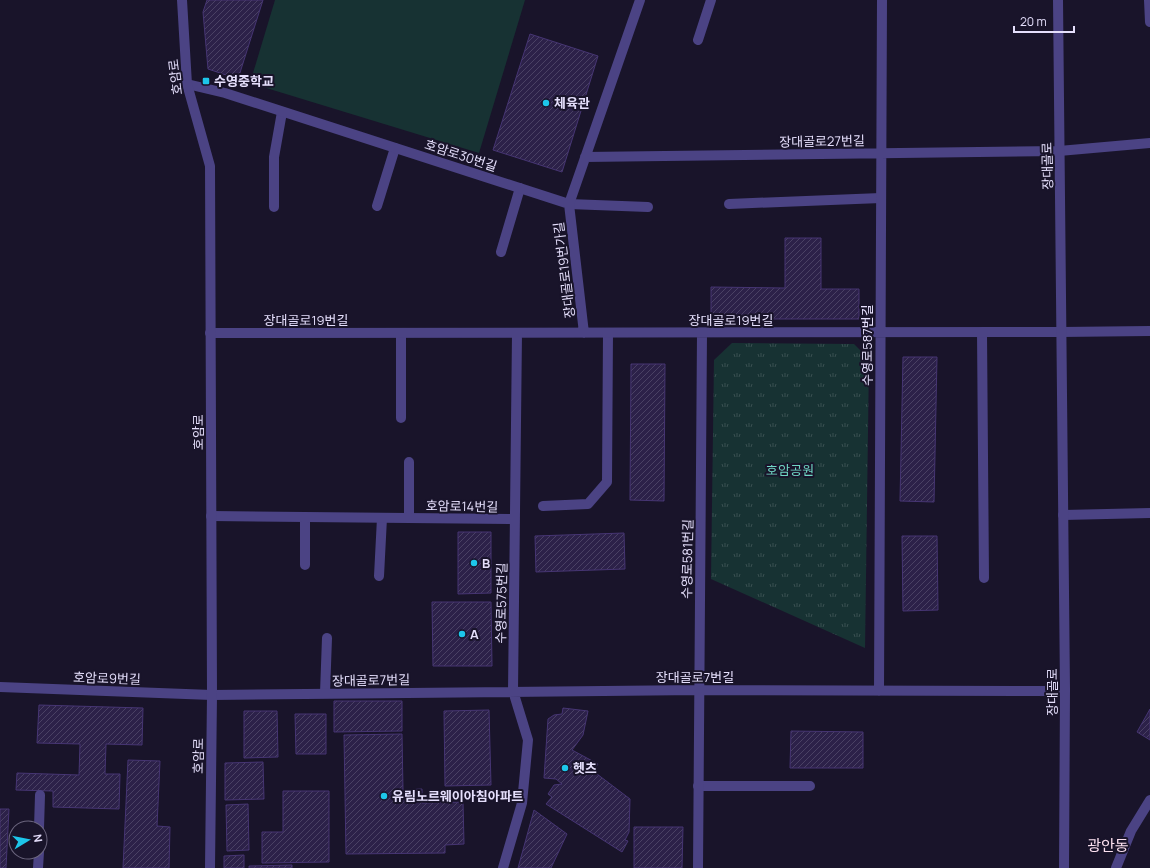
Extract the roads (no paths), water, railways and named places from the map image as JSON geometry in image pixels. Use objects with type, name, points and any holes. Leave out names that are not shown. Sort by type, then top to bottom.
[{"type":"street","name":"호암로","points":[[182,0],[187,84],[210,166],[212,695],[210,868]]},
{"type":"street","name":"장대골로19번가길","points":[[584,333],[569,204],[640,0]]},
{"type":"street","points":[[698,40],[711,0]]},
{"type":"street","name":"수영로587번길","points":[[879,691],[882,0]]},
{"type":"street","name":"장대골로","points":[[1058,0],[1065,690],[1064,868]]},
{"type":"street","points":[[1149,0],[1150,22]]},
{"type":"street","name":"호암로30번길","points":[[187,84],[225,93],[569,204]]},
{"type":"street","points":[[274,207],[274,157],[282,112]]},
{"type":"street","name":"장대골로27번길","points":[[585,157],[1060,151],[1150,143]]},
{"type":"street","points":[[377,206],[395,148]]},
{"type":"street","points":[[501,252],[520,188]]},
{"type":"street","points":[[729,204],[881,198]]},
{"type":"street","name":"장대골로19번가길","points":[[569,204],[648,207]]},
{"type":"street","points":[[1061,332],[1150,331]]},
{"type":"street","points":[[982,332],[984,578]]},
{"type":"street","name":"장대골로19번길","points":[[210,333],[1061,332]]},
{"type":"street","points":[[401,333],[401,418]]},
{"type":"street","name":"수영로575번길","points":[[503,868],[522,803],[528,740],[513,691],[517,333]]},
{"type":"street","points":[[543,506],[588,504],[607,482],[608,333]]},
{"type":"street","name":"수영로581번길","points":[[698,868],[702,333]]},
{"type":"street","name":"호암로14번길","points":[[409,462],[409,518]]},
{"type":"street","points":[[1063,515],[1150,513]]},
{"type":"street","name":"호암로14번길","points":[[211,516],[515,520]]},
{"type":"street","points":[[305,517],[305,565]]},
{"type":"street","points":[[379,576],[382,518]]},
{"type":"street","name":"장대골로7번길","points":[[326,693],[327,638]]},
{"type":"street","name":"호암로9번길","points":[[0,687],[212,695]]},
{"type":"street","name":"장대골로7번길","points":[[212,695],[513,691],[1065,690]]},
{"type":"street","points":[[698,786],[810,786]]},
{"type":"street","points":[[39,820],[40,795]]},
{"type":"street","points":[[1116,868],[1131,831],[1150,800]]},
{"type":"place","name":"수영중학교","points":[[206,81]]},
{"type":"place","name":"체육관","points":[[546,103]]},
{"type":"place","name":"B","points":[[474,563]]},
{"type":"place","name":"A","points":[[462,634]]},
{"type":"place","name":"헷츠","points":[[565,768]]},
{"type":"place","name":"유림노르웨이아침아파트","points":[[384,796]]},
{"type":"district","name":"광안동","points":[[1108,845]]},
{"type":"park label","name":"호암공원","points":[[790,470]]}]
